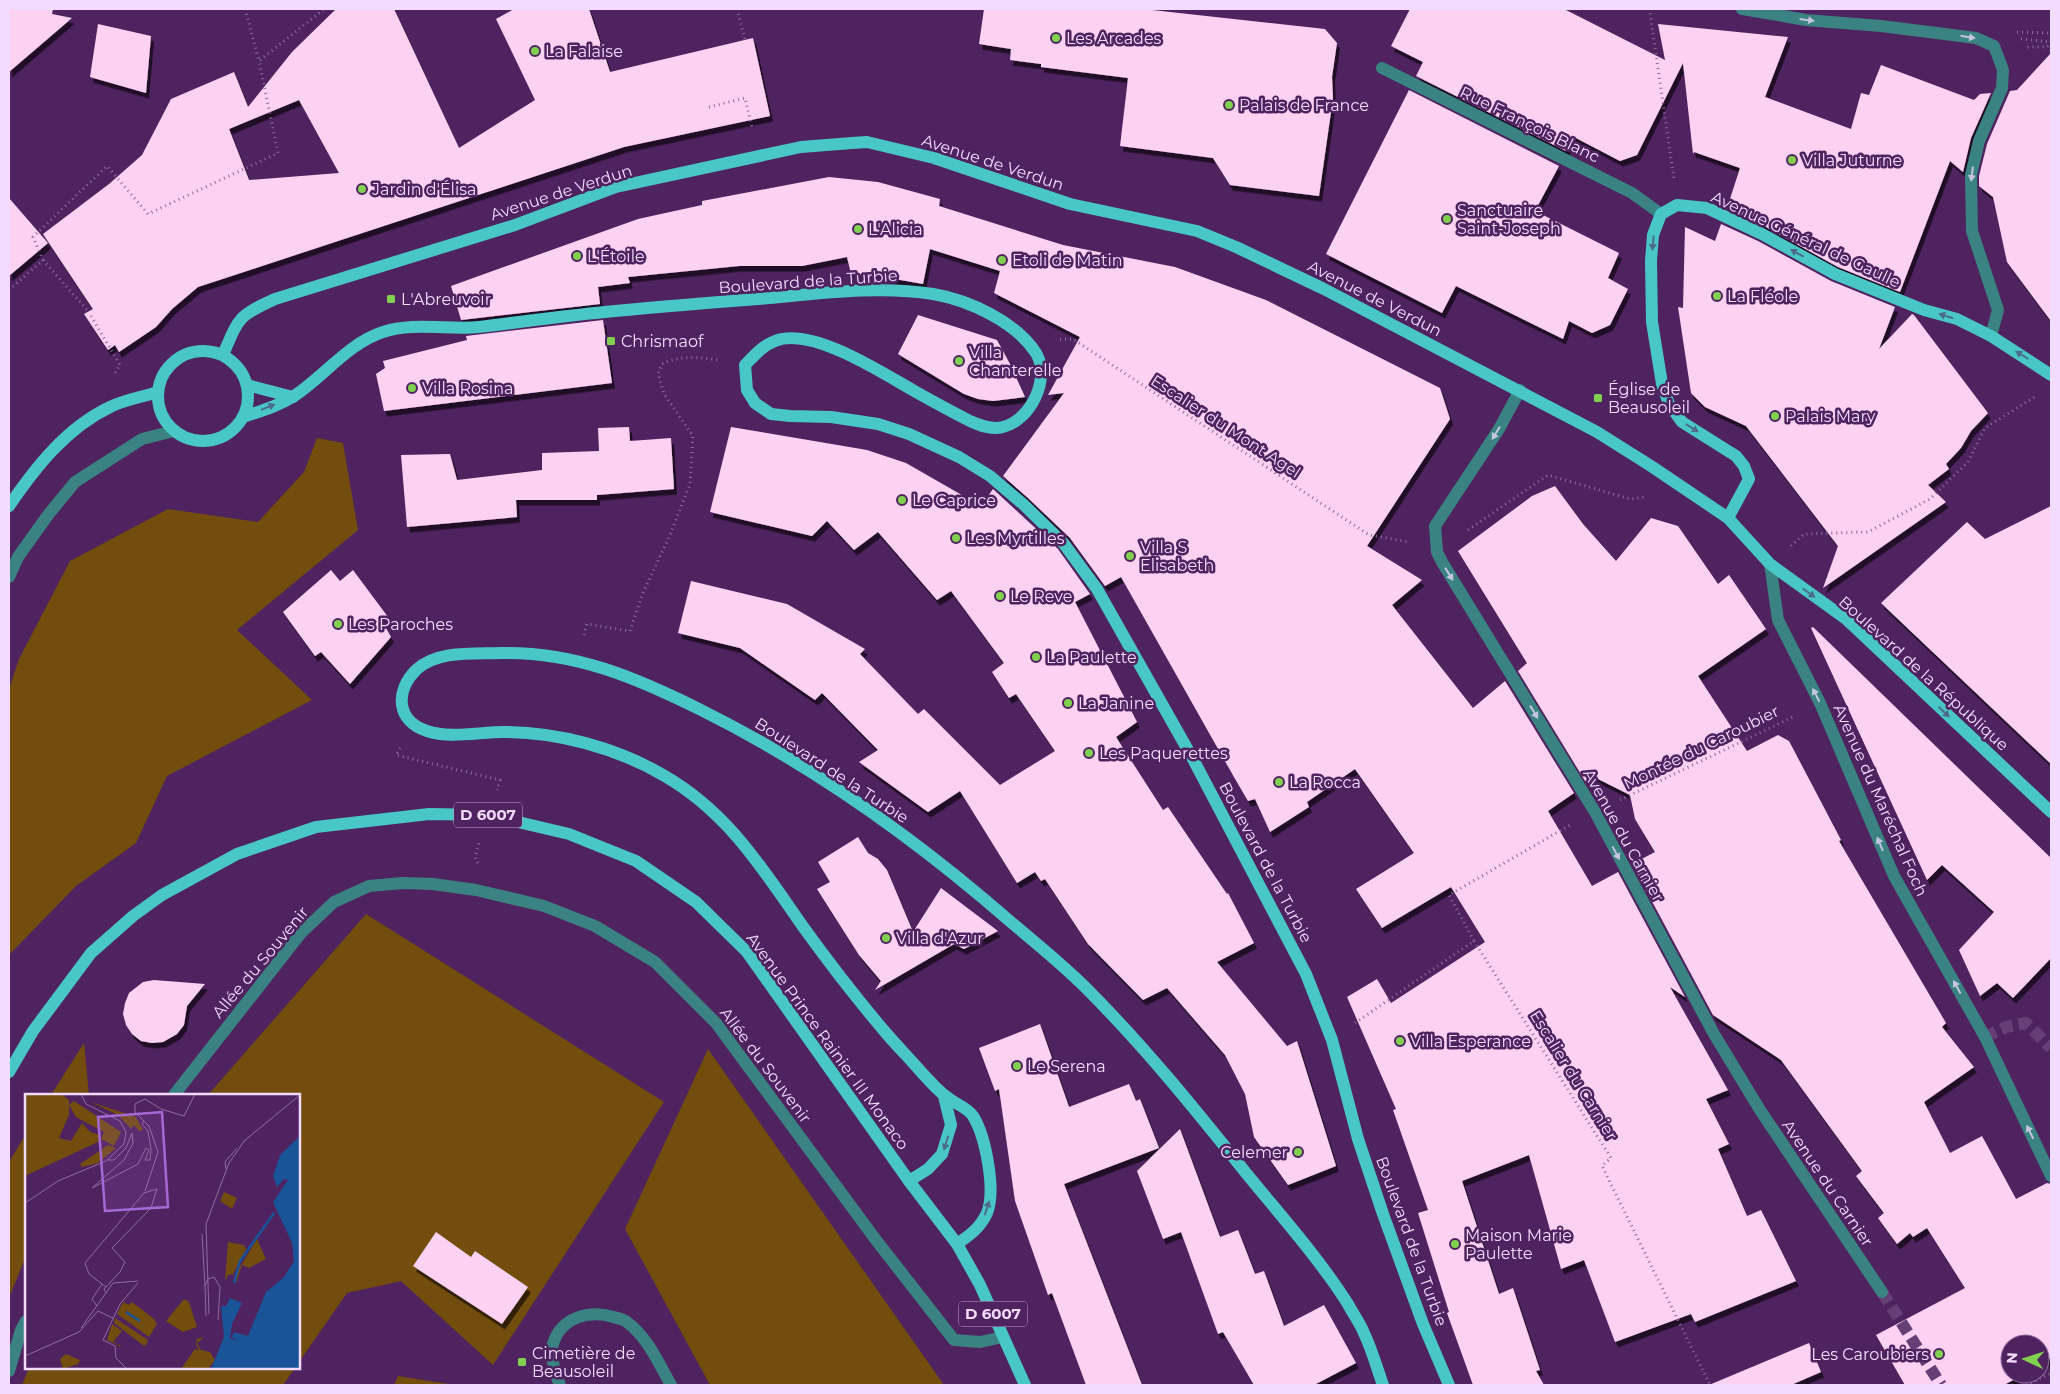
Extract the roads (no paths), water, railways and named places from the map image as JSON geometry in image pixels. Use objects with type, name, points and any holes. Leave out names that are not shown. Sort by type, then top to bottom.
[{"type":"main road","name":"Avenue de Verdun","points":[[223,354],[239,320],[249,311],[276,299],[515,225],[616,188],[802,147],[867,142],[934,158],[1070,204],[1197,231],[1324,289],[1520,390],[1597,432],[1728,518]]},
{"type":"main road","name":"Avenue Général de Gaulle","points":[[1662,214],[1677,205],[1707,208],[1762,234],[1835,274],[1924,310],[1956,319],[1991,336],[2051,376]]},
{"type":"main road","points":[[1662,214],[1653,235],[1652,278],[1652,322],[1662,384],[1669,404],[1682,422],[1736,456],[1747,472],[1749,479],[1728,518]]},
{"type":"main road","name":"Boulevard de la Turbie","points":[[243,417],[293,397],[359,345],[383,332],[414,328],[478,327],[604,312],[808,294],[905,291],[936,295],[964,304],[1001,319],[1027,339],[1040,360],[1041,378],[1033,402],[1016,422],[1001,428],[985,427],[970,421],[866,363],[834,348],[806,340],[791,338],[776,340],[761,348],[745,365],[747,390],[755,403],[771,414],[831,417],[868,422],[908,434],[959,457],[990,476],[1024,504],[1064,544],[1107,606],[1193,759],[1306,974],[1332,1040],[1358,1139],[1383,1214],[1423,1324],[1449,1385]]},
{"type":"main road","points":[[194,351],[223,354],[241,370],[247,385],[247,406],[243,417],[235,428],[224,436],[211,441],[185,438],[174,431],[165,420],[159,406],[158,392],[162,378],[169,366],[180,356],[194,351]]},
{"type":"main road","points":[[247,385],[293,397]]},
{"type":"main road","points":[[9,506],[40,462],[76,429],[110,406],[158,392]]},
{"type":"main road","name":"Boulevard de la République","points":[[1728,518],[1770,564],[1846,619],[2051,812]]},
{"type":"main road","name":"Boulevard de la Turbie","points":[[957,1244],[974,1232],[990,1208],[990,1186],[986,1150],[972,1112],[944,1096],[889,1037],[838,976],[747,847],[728,824],[687,790],[662,774],[631,759],[585,744],[552,736],[508,732],[451,734],[429,732],[413,724],[403,711],[401,699],[404,687],[413,673],[425,663],[445,656],[508,653],[548,654],[577,660],[666,693],[712,715],[773,748],[868,809],[970,887],[1084,985],[1173,1082],[1335,1284],[1363,1328],[1383,1385]]},
{"type":"main road","name":"Avenue Prince Rainier III Monaco","points":[[9,1072],[33,1031],[90,953],[133,916],[162,895],[237,854],[316,827],[429,814],[488,815],[569,834],[636,861],[696,902],[747,952],[908,1181],[957,1244],[980,1285],[1025,1385]]},
{"type":"main road","name":"Boulevard de la Turbie","points":[[908,1181],[928,1169],[942,1154],[951,1125],[944,1096]]},
{"type":"street","points":[[1742,9],[1806,20],[1881,26],[1976,38],[1994,46],[2003,70],[2002,88],[1979,141],[1971,174],[1972,231],[1998,310],[1991,336]]},
{"type":"street","name":"Rue François Blanc","points":[[1382,68],[1632,193],[1662,214]]},
{"type":"street","name":"Avenue du Carnier","points":[[1520,390],[1499,429],[1435,526],[1437,552],[1596,812],[1714,1034],[1760,1110],[1882,1292]]},
{"type":"street","points":[[9,577],[18,557],[75,482],[142,439],[174,431]]},
{"type":"street","name":"Avenue du Maréchal Foch","points":[[1770,564],[1778,620],[1820,704],[1894,876],[1985,1037],[2051,1176]]},
{"type":"street","name":"Allée du Souvenir","points":[[175,1094],[301,934],[334,902],[369,886],[418,883],[476,890],[544,906],[595,926],[655,962],[716,1023],[876,1240],[954,1340],[980,1342],[1003,1337]]},
{"type":"street","points":[[560,1385],[554,1367],[553,1345],[562,1326],[575,1318],[599,1313],[626,1320],[646,1339],[671,1385]]},
{"type":"street","points":[[9,1371],[21,1330],[25,1323]]},
{"type":"tunnel","points":[[1985,1037],[2006,1027],[2026,1023],[2051,1048]]},
{"type":"tunnel","points":[[1882,1292],[1941,1385]]},
{"type":"place","name":"Les Arcades","points":[[1056,38]]},
{"type":"place","name":"La Falaise","points":[[535,51]]},
{"type":"place","name":"Palais de France","points":[[1229,105]]},
{"type":"place","name":"Villa Juturne","points":[[1792,160]]},
{"type":"place","name":"Jardin d'Élisa","points":[[362,189]]},
{"type":"place","name":"Sanctuaire Saint-Joseph","points":[[1447,219]]},
{"type":"place","name":"L'Alicia","points":[[858,229]]},
{"type":"place","name":"L'Étoile","points":[[577,256]]},
{"type":"place","name":"Etoli de Matin","points":[[1002,260]]},
{"type":"place","name":"La Fléole","points":[[1717,296]]},
{"type":"place","name":"L'Abreuvoir","points":[[391,299]]},
{"type":"place","name":"Chrismaof","points":[[611,341]]},
{"type":"place","name":"Villa Chanterelle","points":[[959,361]]},
{"type":"place","name":"Villa Rosina","points":[[412,388]]},
{"type":"place","name":"Église de Beausoleil","points":[[1598,398]]},
{"type":"place","name":"Palais Mary","points":[[1775,416]]},
{"type":"place","name":"Le Caprice","points":[[902,500]]},
{"type":"place","name":"Les Myrtilles","points":[[956,538]]},
{"type":"place","name":"Villa S Elisabeth","points":[[1130,556]]},
{"type":"place","name":"Le Reve","points":[[1000,596]]},
{"type":"place","name":"Les Paroches","points":[[338,624]]},
{"type":"place","name":"La Paulette","points":[[1036,657]]},
{"type":"place","name":"La Janine","points":[[1068,703]]},
{"type":"place","name":"Les Paquerettes","points":[[1089,753]]},
{"type":"place","name":"La Rocca","points":[[1279,782]]},
{"type":"place","name":"Villa d'Azur","points":[[886,938]]},
{"type":"place","name":"Villa Esperance","points":[[1400,1041]]},
{"type":"place","name":"Le Serena","points":[[1017,1066]]},
{"type":"place","name":"Celemer","points":[[1298,1152]]},
{"type":"place","name":"Maison Marie Paulette","points":[[1455,1244]]},
{"type":"place","name":"Les Caroubiers","points":[[1939,1354]]},
{"type":"place","name":"Cimetière de Beausoleil","points":[[522,1362]]}]
